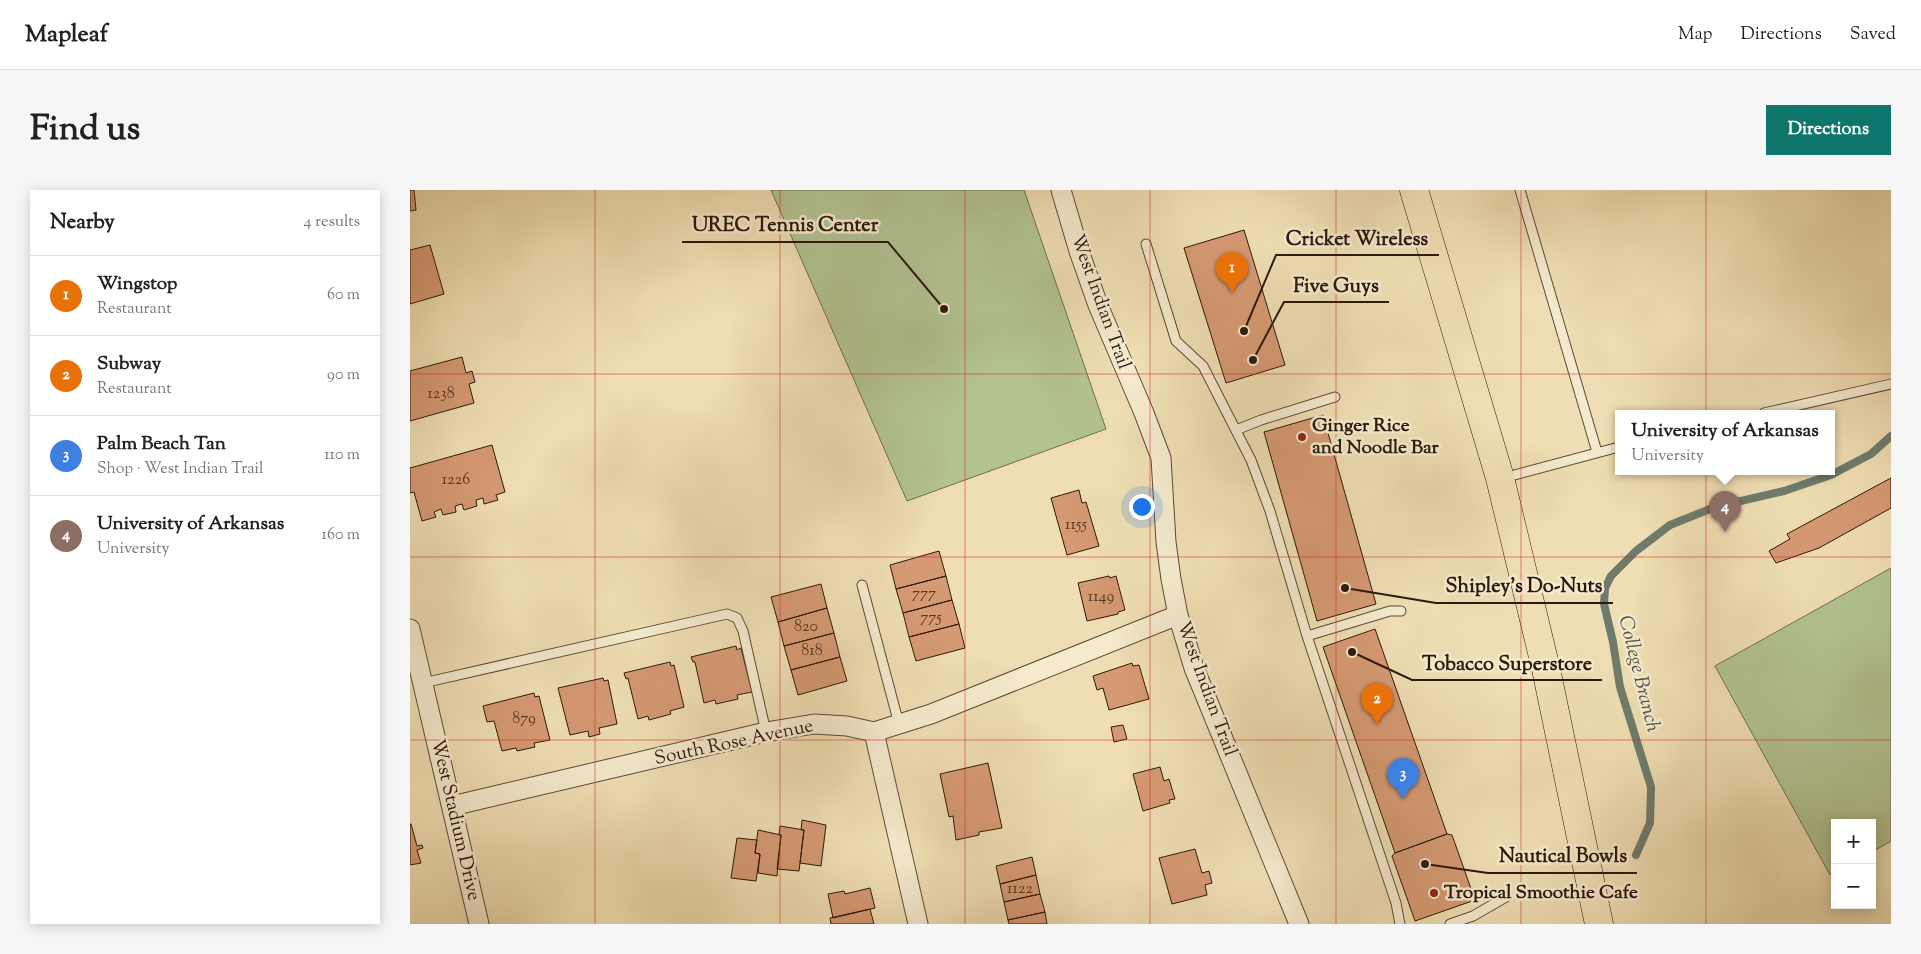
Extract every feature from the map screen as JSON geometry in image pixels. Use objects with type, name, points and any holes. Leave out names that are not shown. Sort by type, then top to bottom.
[{"type":"main road","points":[[1414,190],[1500,478],[1546,669],[1599,924]]},
{"type":"street","name":"West Indian Trail","points":[[1061,190],[1098,305],[1162,458],[1166,542],[1178,615],[1194,668],[1299,924]]},
{"type":"street","points":[[918,924],[874,732],[931,714],[1178,615]]},
{"type":"street","name":"West Stadium Drive","points":[[410,630],[479,924]]},
{"type":"street","name":"South Rose Avenue","points":[[452,806],[766,732],[814,724],[847,726],[874,732]]},
{"type":"lane","points":[[1520,190],[1597,452]]},
{"type":"lane","points":[[1146,244],[1176,341],[1203,366],[1251,460],[1270,511],[1307,636],[1396,903],[1400,924]]},
{"type":"lane","points":[[1777,410],[1891,384]]},
{"type":"lane","points":[[1236,430],[1261,420],[1335,397]]},
{"type":"lane","points":[[1500,478],[1615,448]]},
{"type":"lane","points":[[862,585],[899,724]]},
{"type":"lane","points":[[1307,636],[1390,611],[1401,611]]},
{"type":"lane","points":[[423,683],[727,614],[737,618],[743,632],[766,732]]},
{"type":"lane","points":[[1450,924],[1473,916],[1506,897]]},
{"type":"green space","points":[[771,190],[1024,190],[1106,429],[907,501]]},
{"type":"green space","points":[[1891,568],[1891,841],[1876,850],[1876,819],[1831,819],[1830,875],[1715,666]]},
{"type":"building","points":[[410,190],[414,190],[416,210],[410,211]]},
{"type":"building","points":[[1244,230],[1285,365],[1226,383],[1184,248]]},
{"type":"building","points":[[430,245],[444,294],[410,304],[410,250]]},
{"type":"building","points":[[462,357],[466,373],[472,371],[475,382],[469,384],[474,403],[410,421],[410,371]]},
{"type":"building","points":[[1323,415],[1376,604],[1317,621],[1264,432]]},
{"type":"building","points":[[492,445],[505,492],[496,495],[498,500],[484,504],[483,498],[476,500],[477,506],[464,510],[462,504],[455,506],[456,512],[443,515],[441,509],[434,512],[436,517],[422,521],[414,492],[410,493],[410,468]]},
{"type":"building","points":[[1891,478],[1891,508],[1819,548],[1776,563],[1769,551],[1790,539],[1787,534]]},
{"type":"building","points":[[1079,490],[1082,503],[1086,502],[1099,546],[1067,555],[1051,498]]},
{"type":"building","points":[[939,551],[946,576],[896,589],[890,565]]},
{"type":"building","points":[[946,576],[952,600],[903,613],[896,589]]},
{"type":"building","points":[[1109,576],[1110,578],[1116,576],[1125,610],[1118,612],[1118,614],[1087,621],[1078,583]]},
{"type":"building","points":[[821,584],[827,608],[778,622],[771,597]]},
{"type":"building","points":[[952,600],[959,624],[909,637],[903,613]]},
{"type":"building","points":[[827,608],[834,633],[784,646],[778,622]]},
{"type":"building","points":[[959,624],[965,648],[916,661],[909,637]]},
{"type":"building","points":[[1375,629],[1447,834],[1395,853],[1323,647]]},
{"type":"building","points":[[834,633],[840,657],[791,670],[784,646]]},
{"type":"building","points":[[736,646],[737,650],[741,648],[752,692],[737,695],[738,699],[716,704],[715,700],[704,703],[695,662],[693,662],[691,657]]},
{"type":"building","points":[[840,657],[847,681],[798,695],[791,670]]},
{"type":"building","points":[[670,662],[671,666],[674,665],[684,707],[670,711],[671,714],[649,720],[648,716],[638,719],[628,678],[626,679],[624,673]]},
{"type":"building","points":[[1132,663],[1133,666],[1139,665],[1149,699],[1109,710],[1103,688],[1097,690],[1093,676]]},
{"type":"building","points":[[603,678],[604,681],[608,680],[617,724],[599,728],[600,734],[589,737],[588,731],[570,735],[558,688]]},
{"type":"building","points":[[534,693],[535,697],[539,696],[550,740],[534,743],[535,747],[517,751],[516,748],[502,751],[494,721],[487,722],[483,706]]},
{"type":"building","points":[[1123,725],[1127,739],[1114,742],[1111,727]]},
{"type":"building","points":[[988,763],[1002,828],[979,832],[979,835],[956,840],[953,816],[949,817],[940,774]]},
{"type":"building","points":[[1160,767],[1164,781],[1169,779],[1175,799],[1169,800],[1170,803],[1143,811],[1133,774]]},
{"type":"building","points":[[802,820],[826,825],[821,866],[800,863],[804,830],[801,830]]},
{"type":"building","points":[[410,824],[417,846],[422,845],[423,848],[417,850],[421,863],[410,865]]},
{"type":"building","points":[[780,826],[804,830],[799,871],[777,869],[781,835],[779,835]]},
{"type":"building","points":[[758,830],[781,835],[777,876],[758,873],[760,854],[755,853]]},
{"type":"building","points":[[1447,834],[1452,835],[1475,900],[1415,921],[1392,856],[1395,853]]},
{"type":"building","points":[[737,838],[757,840],[755,853],[760,854],[756,881],[731,878]]},
{"type":"building","points":[[1195,849],[1202,873],[1209,871],[1212,883],[1205,885],[1207,895],[1172,904],[1159,858]]},
{"type":"building","points":[[1032,857],[1036,875],[1000,884],[996,866]]},
{"type":"building","points":[[1036,875],[1040,894],[1004,902],[1000,884]]},
{"type":"building","points":[[870,888],[875,908],[833,918],[828,894],[844,891],[845,894]]},
{"type":"building","points":[[1040,894],[1045,912],[1008,920],[1004,902]]},
{"type":"building","points":[[870,909],[874,924],[831,924],[830,918]]},
{"type":"building","points":[[1045,912],[1047,924],[1009,924],[1008,920]]},
{"type":"waterway","name":"College Branch","points":[[1835,473],[1871,454],[1891,436]]},
{"type":"waterway","name":"College Branch","points":[[1636,855],[1650,823],[1651,787],[1620,687],[1613,642],[1604,604],[1605,588],[1611,576],[1636,551],[1670,525],[1715,507],[1784,491],[1831,475]]},
{"type":"place","name":"Wingstop","points":[[1232,293]]},
{"type":"place","name":"UREC Tennis Center","points":[[944,309]]},
{"type":"place","name":"Cricket Wireless","points":[[1244,331]]},
{"type":"place","name":"Five Guys","points":[[1253,360]]},
{"type":"place","name":"Ginger Rice and Noodle Bar","points":[[1302,437]]},
{"type":"place","name":"University of Arkansas","points":[[1725,532]]},
{"type":"place","name":"Shipley's Do-Nuts","points":[[1345,588]]},
{"type":"place","name":"Tobacco Superstore","points":[[1352,652]]},
{"type":"place","name":"Subway","points":[[1377,724]]},
{"type":"place","name":"Palm Beach Tan","points":[[1403,799]]},
{"type":"place","name":"Nautical Bowls","points":[[1425,864]]},
{"type":"place","name":"Tropical Smoothie Cafe","points":[[1434,893]]}]
